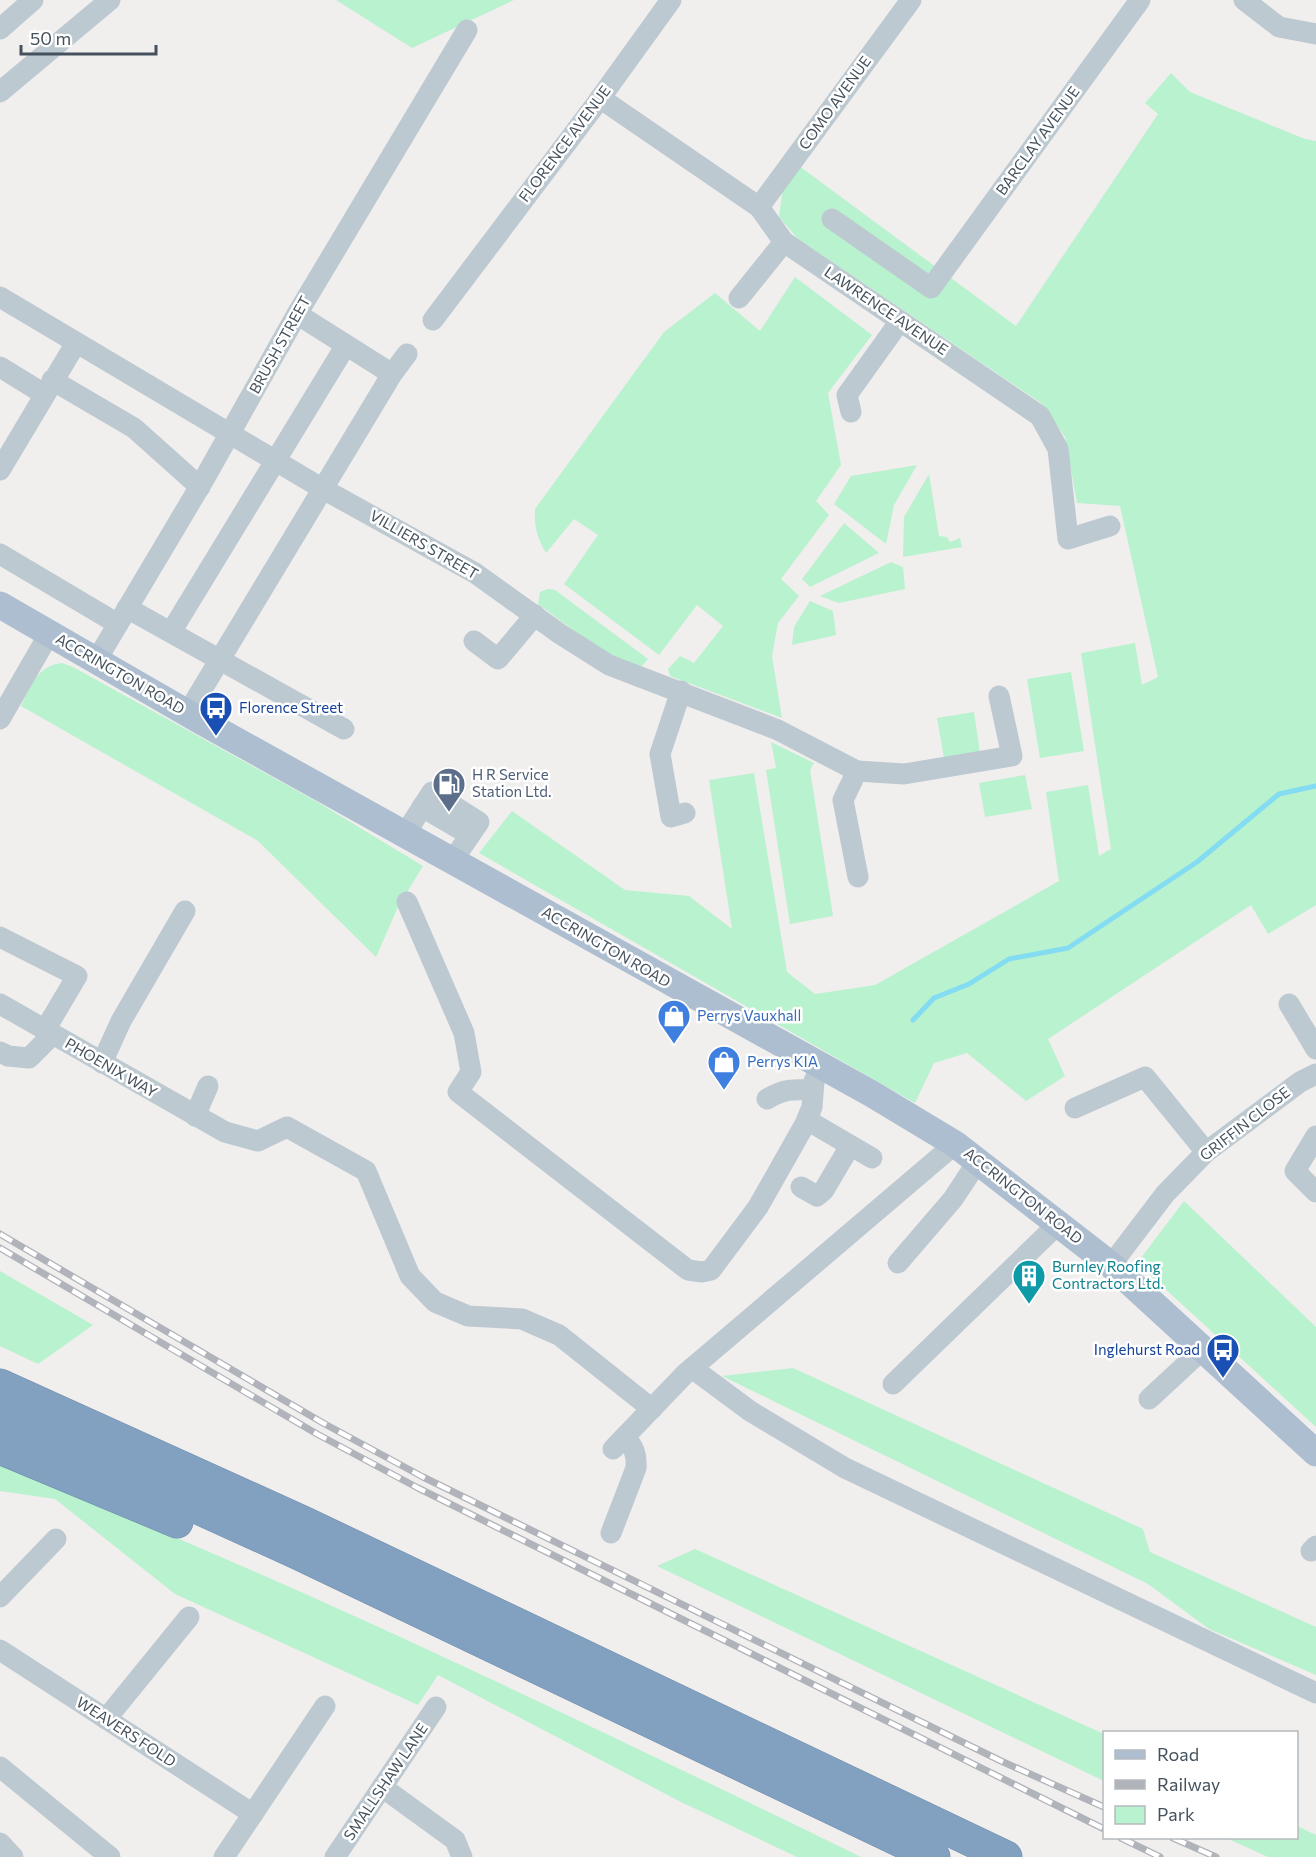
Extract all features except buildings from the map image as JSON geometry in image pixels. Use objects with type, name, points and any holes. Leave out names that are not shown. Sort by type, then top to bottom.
[{"type":"highway","points":[[0,1363],[337,1520],[473,1587],[623,1674]]},
{"type":"highway","points":[[0,1385],[305,1523],[1006,1857]]},
{"type":"highway","points":[[0,1418],[307,1558],[934,1857]]},
{"type":"highway","points":[[0,1448],[245,1550],[512,1673],[899,1857]]},
{"type":"main road","name":"ACCRINGTON ROAD","points":[[0,605],[188,714],[453,860],[688,994],[817,1078],[955,1144],[1111,1265],[1316,1453]]},
{"type":"street","points":[[0,29],[33,0]]},
{"type":"street","points":[[0,92],[110,0]]},
{"type":"street","name":"FLORENCE AVENUE","points":[[433,320],[671,0]]},
{"type":"street","name":"COMO AVENUE","points":[[759,207],[911,0]]},
{"type":"street","name":"BARCLAY AVENUE","points":[[832,219],[931,288],[1140,0]]},
{"type":"street","points":[[1244,0],[1279,27],[1316,34]]},
{"type":"street","name":"BRUSH STREET","points":[[96,661],[200,487],[297,314],[467,30]]},
{"type":"street","name":"LAWRENCE AVENUE","points":[[600,98],[759,207],[784,242],[1040,416],[1058,449],[1068,539],[1110,526]]},
{"type":"street","points":[[739,298],[784,242]]},
{"type":"street","name":"VILLIERS STREET","points":[[0,297],[323,489],[475,573],[560,634],[609,665],[778,730],[857,771],[904,774],[1012,756],[999,696]]},
{"type":"street","points":[[297,314],[392,374]]},
{"type":"street","points":[[851,412],[848,395],[900,321]]},
{"type":"street","points":[[0,470],[76,343]]},
{"type":"street","points":[[171,632],[346,345]]},
{"type":"street","points":[[188,714],[392,374],[407,354]]},
{"type":"street","points":[[0,368],[48,387],[134,428],[200,487]]},
{"type":"street","points":[[0,554],[122,616],[171,632],[344,729]]},
{"type":"street","points":[[474,640],[498,659],[535,615]]},
{"type":"street","points":[[0,720],[49,634]]},
{"type":"street","points":[[681,692],[660,754],[671,817],[685,813]]},
{"type":"street","points":[[857,771],[843,800],[858,878]]},
{"type":"street","points":[[405,834],[425,803],[472,832],[453,860]]},
{"type":"street","points":[[407,902],[464,1033],[471,1072],[458,1092],[688,1270],[702,1272],[711,1270],[758,1207],[807,1120],[812,1107],[817,1078]]},
{"type":"street","points":[[102,1063],[121,1021],[185,911]]},
{"type":"street","points":[[0,937],[77,976],[49,1032],[30,1058],[8,1056],[0,1052]]},
{"type":"street","name":"PHOENIX WAY","points":[[0,1004],[225,1132],[258,1141],[287,1127],[366,1171],[410,1276],[435,1302],[468,1316],[522,1319],[559,1335],[652,1409]]},
{"type":"street","points":[[1289,1004],[1316,1049]]},
{"type":"street","name":"GRIFFIN CLOSE","points":[[1111,1265],[1165,1194],[1206,1152],[1300,1082],[1316,1074]]},
{"type":"street","points":[[1075,1108],[1145,1077],[1206,1152]]},
{"type":"street","points":[[767,1099],[780,1091],[792,1089],[817,1078]]},
{"type":"street","points":[[195,1116],[208,1086]]},
{"type":"street","points":[[807,1120],[872,1158]]},
{"type":"street","points":[[1316,1136],[1295,1171],[1316,1192]]},
{"type":"street","points":[[611,1533],[636,1468],[637,1457],[632,1445],[619,1443],[692,1368],[955,1144]]},
{"type":"street","points":[[801,1187],[817,1196],[824,1190],[850,1146]]},
{"type":"street","points":[[898,1263],[952,1199],[978,1161]]},
{"type":"street","points":[[893,1384],[1058,1224]]},
{"type":"street","points":[[1149,1399],[1203,1349]]},
{"type":"street","points":[[692,1368],[750,1411],[845,1468],[1316,1694]]},
{"type":"street","points":[[0,1597],[56,1539]]},
{"type":"street","points":[[106,1719],[189,1617]]},
{"type":"street","name":"WEAVERS FOLD","points":[[0,1650],[253,1814]]},
{"type":"street","points":[[224,1857],[325,1706]]},
{"type":"street","name":"SMALLSHAW LANE","points":[[335,1857],[436,1707]]},
{"type":"street","points":[[0,1767],[110,1857]]},
{"type":"street","points":[[382,1787],[455,1840],[462,1857]]},
{"type":"street","points":[[0,1843],[13,1857]]},
{"type":"green space","points":[[336,0],[514,0],[412,48]]},
{"type":"green space","points":[[1171,73],[1190,92],[1305,139],[1316,141],[1316,905],[1268,934],[1251,905],[1048,1039],[1065,1076],[1026,1101],[967,1053],[934,1063],[915,1103],[479,853],[512,811],[625,890],[689,896],[732,929],[709,780],[754,773],[787,972],[815,994],[875,985],[1059,881],[1046,792],[1088,785],[1099,856],[1111,849],[1081,653],[1135,643],[1142,685],[1158,677],[1120,506],[1077,503],[1065,437],[1041,403],[798,239],[779,217],[784,178],[795,163],[1016,326],[1158,114],[1145,103]]},
{"type":"green space","points":[[795,277],[872,335],[828,393],[841,465],[816,501],[829,515],[781,579],[799,596],[778,623],[772,656],[782,718],[670,676],[668,669],[680,656],[694,663],[723,626],[697,605],[659,655],[564,584],[598,535],[574,519],[546,553],[537,532],[535,509],[664,332],[715,293],[760,331]]},
{"type":"green space","points":[[917,465],[894,505],[886,544],[834,504],[851,476]]},
{"type":"green space","points":[[929,474],[939,536],[947,537],[950,542],[960,538],[962,547],[903,557],[904,517]]},
{"type":"green space","points":[[844,523],[879,553],[810,587],[802,579]]},
{"type":"green space","points":[[891,562],[903,567],[905,589],[839,603],[820,596]]},
{"type":"green space","points":[[548,589],[555,590],[648,659],[641,667],[627,662],[600,648],[575,631],[538,604],[540,592]]},
{"type":"green space","points":[[810,601],[833,611],[836,635],[792,645],[794,627]]},
{"type":"green space","points":[[62,663],[314,800],[423,866],[397,909],[376,957],[258,841],[21,706],[41,672]]},
{"type":"green space","points":[[1071,672],[1084,751],[1040,758],[1027,679]]},
{"type":"green space","points":[[974,712],[980,753],[944,758],[937,718]]},
{"type":"green space","points":[[771,742],[814,763],[810,770],[833,916],[790,924],[766,770],[776,768]]},
{"type":"green space","points":[[1025,775],[1032,809],[985,817],[979,783]]},
{"type":"green space","points":[[1184,1201],[1316,1327],[1316,1427],[1137,1263]]},
{"type":"green space","points":[[0,1271],[93,1325],[38,1364],[0,1346]]},
{"type":"green space","points":[[793,1368],[1143,1529],[1150,1552],[1316,1627],[1316,1675],[1209,1629],[1148,1584],[722,1376]]},
{"type":"green space","points":[[0,1465],[110,1509],[327,1604],[541,1703],[861,1857],[797,1857],[681,1802],[438,1675],[418,1705],[175,1594],[55,1499],[0,1491]]},
{"type":"green space","points":[[695,1549],[1103,1734],[1103,1781],[657,1566]]},
{"type":"green space","points":[[1298,1826],[1316,1835],[1316,1857],[1268,1857],[1228,1839],[1298,1839]]},
{"type":"waterway","points":[[913,1020],[934,998],[969,984],[1009,959],[1068,948],[1197,862],[1279,794],[1316,786]]},
{"type":"railway","points":[[0,1234],[323,1423],[423,1477],[1001,1761],[1103,1807]]},
{"type":"railway","points":[[0,1248],[317,1434],[418,1488],[1103,1829]]},
{"type":"railway","points":[[1123,1839],[1160,1857]]},
{"type":"railway","points":[[1175,1839],[1216,1857]]},
{"type":"place","name":"Florence Street","points":[[216,737]]},
{"type":"place","name":"H R Service Station Ltd.","points":[[449,813]]},
{"type":"place","name":"Perrys Vauxhall","points":[[674,1045]]},
{"type":"place","name":"Perrys KIA","points":[[724,1091]]},
{"type":"place","name":"Burnley Roofing Contractors Ltd.","points":[[1029,1305]]},
{"type":"place","name":"Inglehurst Road","points":[[1223,1379]]}]
